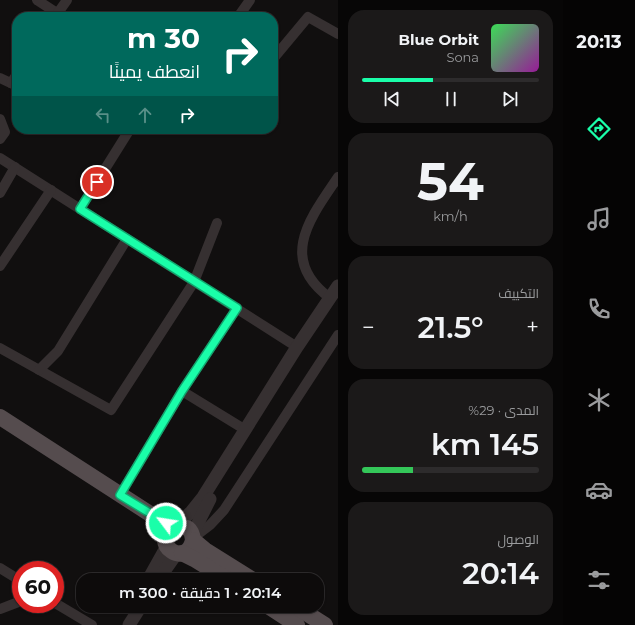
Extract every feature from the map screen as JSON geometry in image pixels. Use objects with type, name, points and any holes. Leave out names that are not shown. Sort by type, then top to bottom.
[{"type":"main road","points":[[0,417],[120,495],[175,526],[186,527],[193,538],[205,550],[242,573]]},
{"type":"main road","points":[[0,430],[147,524],[173,548],[217,573]]},
{"type":"main road","points":[[173,548],[167,533],[175,526]]},
{"type":"main road","points":[[173,548],[190,549],[193,538]]},
{"type":"main road","points":[[279,613],[297,625]]},
{"type":"main road","points":[[305,613],[325,625]]},
{"type":"street","points":[[37,0],[53,12]]},
{"type":"street","points":[[60,12],[67,0]]},
{"type":"street","points":[[242,12],[250,0]]},
{"type":"street","points":[[278,53],[308,17],[338,34]]},
{"type":"street","points":[[0,78],[12,83]]},
{"type":"street","points":[[0,119],[5,132],[0,138]]},
{"type":"street","points":[[80,209],[127,134]]},
{"type":"street","points":[[0,158],[297,347]]},
{"type":"street","points":[[0,192],[15,167]]},
{"type":"street","points":[[334,299],[322,291],[309,274],[305,265],[302,243],[308,223],[338,177]]},
{"type":"street","points":[[0,266],[51,190]]},
{"type":"street","points":[[0,348],[110,410],[194,282],[217,223]]},
{"type":"street","points":[[39,370],[58,351],[128,239]]},
{"type":"street","points":[[193,538],[210,498],[334,299],[338,286]]},
{"type":"street","points":[[175,526],[197,505],[297,347],[334,299]]},
{"type":"street","points":[[120,495],[182,391],[237,308]]},
{"type":"street","points":[[193,538],[210,525],[224,510],[338,335]]},
{"type":"street","points":[[182,391],[244,429]]},
{"type":"street","points":[[153,573],[173,548]]},
{"type":"street","points":[[161,573],[173,548]]},
{"type":"street","points":[[0,568],[12,575]]},
{"type":"street","points":[[0,608],[12,604]]},
{"type":"street","points":[[64,608],[92,625]]},
{"type":"street","points":[[120,625],[128,613]]},
{"type":"street","points":[[129,625],[137,613]]},
{"type":"route","points":[[97,182],[80,209],[237,308],[182,391],[120,495],[166,523]]}]
